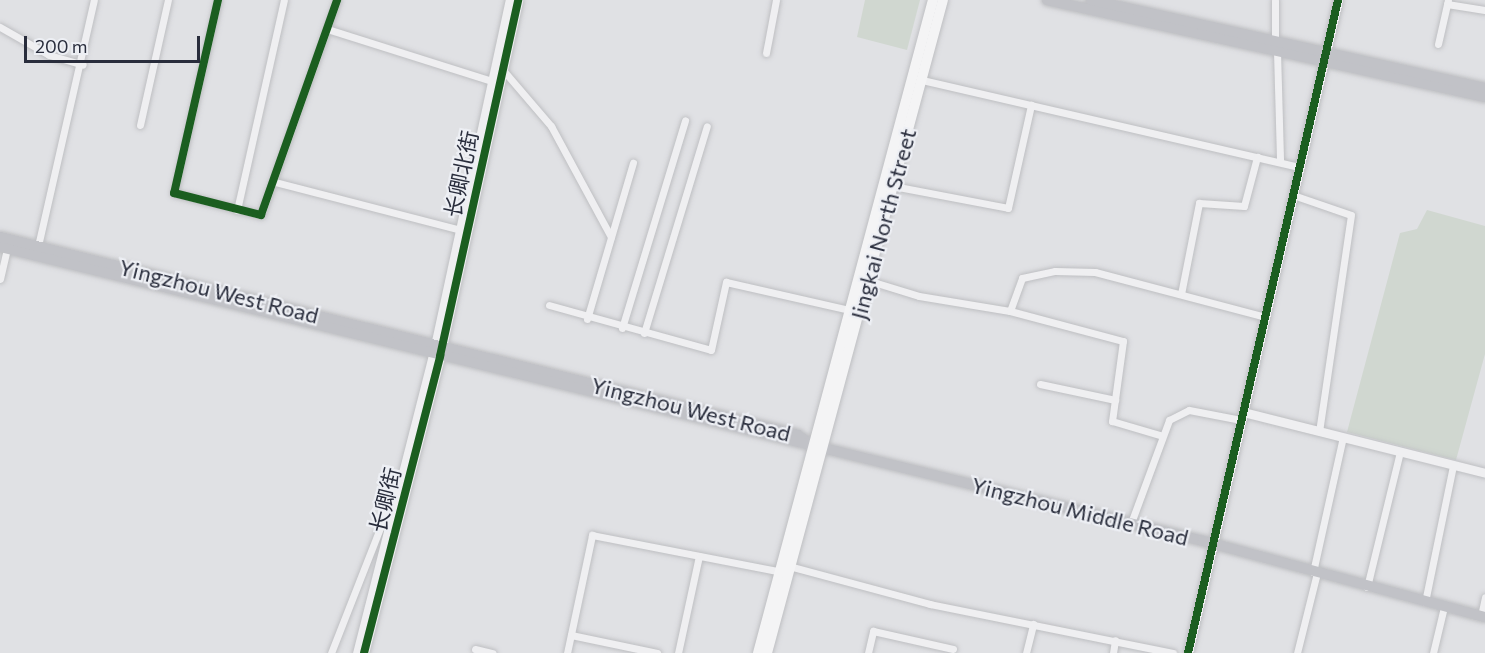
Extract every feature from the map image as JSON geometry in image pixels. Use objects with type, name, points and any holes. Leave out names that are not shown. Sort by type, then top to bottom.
[{"type":"main road","name":"Jingkai North Street","points":[[817,446],[849,310],[933,0]]},
{"type":"main road","name":"Jingkai North Street","points":[[817,446],[867,280],[943,0]]},
{"type":"main road","points":[[1047,0],[1276,46],[1485,97]]},
{"type":"main road","points":[[1091,0],[1276,46]]},
{"type":"main road","points":[[1325,57],[1485,88]]},
{"type":"main road","name":"Yingzhou West Road","points":[[0,237],[817,446]]},
{"type":"main road","name":"Yingzhou West Road","points":[[4,248],[438,350]]},
{"type":"main road","points":[[758,653],[817,446]]},
{"type":"main road","name":"Yingzhou Middle Road","points":[[817,446],[1212,544],[1483,617]]},
{"type":"main road","points":[[766,653],[783,569]]},
{"type":"street","points":[[38,246],[83,65],[94,0]]},
{"type":"street","points":[[140,125],[168,0]]},
{"type":"street","points":[[218,0],[174,193],[237,210],[265,213],[337,0]]},
{"type":"street","points":[[237,210],[284,0]]},
{"type":"street","name":"长卿北街","points":[[438,350],[460,230],[510,0]]},
{"type":"street","name":"长卿北街","points":[[438,350],[518,0]]},
{"type":"street","points":[[766,52],[776,0]]},
{"type":"street","points":[[1275,0],[1280,161]]},
{"type":"street","points":[[1188,653],[1338,0]]},
{"type":"street","points":[[1438,44],[1448,2],[1485,10]]},
{"type":"street","points":[[0,27],[49,55],[83,65]]},
{"type":"street","points":[[327,29],[492,81]]},
{"type":"street","points":[[503,70],[551,126],[611,237]]},
{"type":"street","points":[[922,80],[1299,166]]},
{"type":"street","points":[[893,186],[1008,208],[1030,105]]},
{"type":"street","points":[[622,328],[685,120]]},
{"type":"street","points":[[644,333],[707,126]]},
{"type":"street","points":[[1181,294],[1199,203],[1242,208],[1257,157]]},
{"type":"street","points":[[587,319],[633,163]]},
{"type":"street","points":[[275,182],[460,230]]},
{"type":"street","points":[[1293,195],[1352,215],[1319,431]]},
{"type":"street","points":[[0,279],[4,248]]},
{"type":"street","points":[[1010,311],[1022,278],[1055,271],[1121,277],[1265,317]]},
{"type":"street","points":[[867,280],[919,296],[1010,311],[1123,341],[1114,423],[1160,435]]},
{"type":"street","points":[[549,305],[587,319],[711,350],[726,282],[849,310]]},
{"type":"street","name":"长卿街","points":[[357,653],[402,475],[438,350]]},
{"type":"street","name":"长卿街","points":[[364,653],[438,350]]},
{"type":"street","points":[[1040,384],[1115,400]]},
{"type":"street","points":[[1131,524],[1160,435],[1169,420],[1189,410],[1242,416],[1319,431],[1485,473]]},
{"type":"street","points":[[1297,653],[1343,437]]},
{"type":"street","points":[[1367,587],[1400,452]]},
{"type":"street","points":[[1425,602],[1453,465]]},
{"type":"street","points":[[331,653],[402,475]]},
{"type":"street","points":[[567,653],[592,535],[699,556],[783,569],[1173,653]]},
{"type":"street","points":[[678,653],[699,556]]},
{"type":"street","points":[[1483,617],[1485,597]]},
{"type":"street","points":[[1433,653],[1444,607]]},
{"type":"street","points":[[1026,653],[1033,624]]},
{"type":"street","points":[[868,653],[873,630],[953,649]]},
{"type":"street","points":[[571,635],[657,653]]},
{"type":"street","points":[[1113,653],[1115,640]]},
{"type":"street","points":[[475,649],[493,653]]},
{"type":"shaded area","points":[[865,0],[920,0],[907,50],[857,37]]},
{"type":"shaded area","points":[[1427,210],[1485,226],[1485,354],[1456,460],[1347,432],[1400,233],[1417,229]]},
{"type":"cycle path","points":[[218,0],[174,193],[261,215],[337,0]]},
{"type":"cycle path","points":[[364,653],[440,356],[518,0]]},
{"type":"cycle path","points":[[1188,653],[1338,0]]}]
